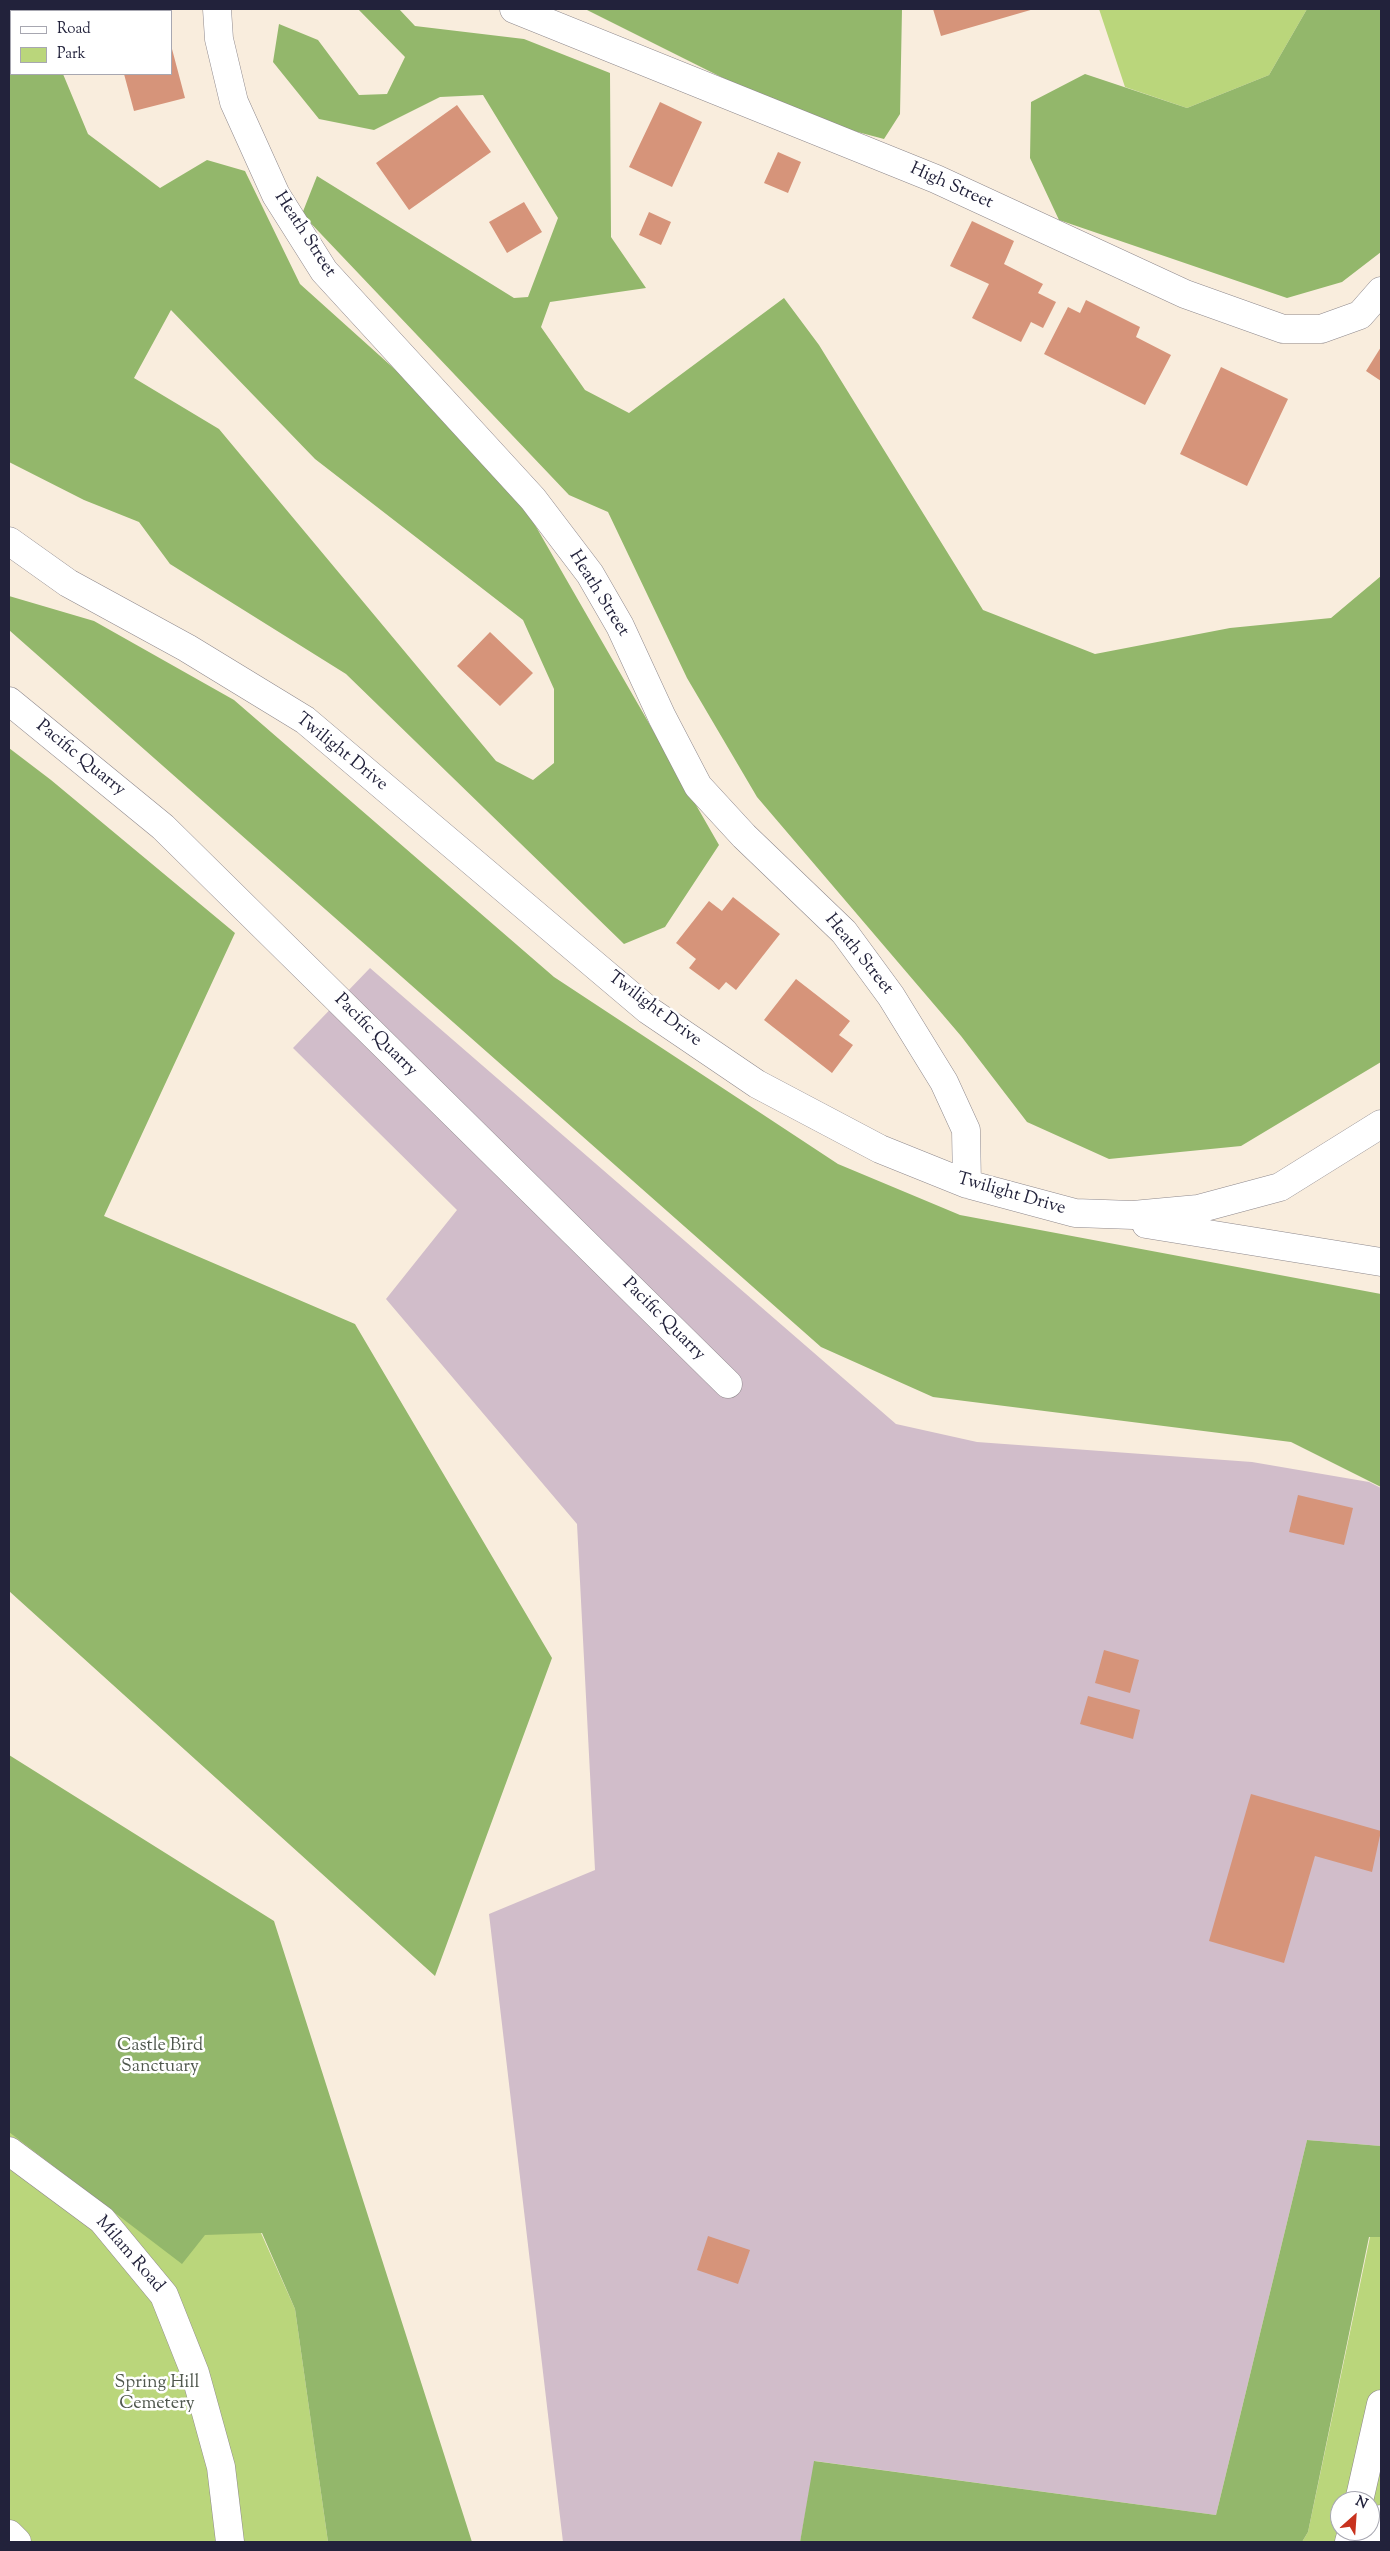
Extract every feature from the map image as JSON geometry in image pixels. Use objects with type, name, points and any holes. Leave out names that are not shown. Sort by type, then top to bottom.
[{"type":"street","name":"Heath Street","points":[[217,9],[219,39],[234,102],[276,195],[324,271],[533,499],[590,574],[620,626],[662,717],[698,786],[744,836],[844,932],[891,996],[944,1082],[966,1130],[967,1184]]},
{"type":"street","name":"High Street","points":[[514,9],[936,179],[1185,294],[1284,329],[1322,329],[1360,314],[1381,291]]},
{"type":"street","name":"Twilight Drive","points":[[9,541],[68,582],[187,648],[305,720],[648,1010],[750,1078],[880,1150],[967,1184],[1075,1213],[1132,1215],[1198,1209],[1280,1187],[1381,1124]]},
{"type":"street","name":"Pacific Quarry","points":[[9,701],[163,826],[728,1384]]},
{"type":"street","points":[[1075,1213],[1381,1262]]},
{"type":"street","name":"Milam Road","points":[[9,2151],[102,2220],[164,2295],[195,2373],[218,2458],[230,2542]]},
{"type":"street","points":[[1361,2491],[1381,2404]]},
{"type":"street","points":[[1370,2542],[1381,2519]]},
{"type":"street","points":[[9,2534],[17,2542]]},
{"type":"shaded area","points":[[370,968],[896,1424],[977,1442],[1252,1462],[1369,1482],[1381,1488],[1381,2146],[1307,2140],[1216,2515],[815,2461],[800,2542],[563,2542],[489,1914],[595,1870],[577,1524],[386,1299],[457,1210],[293,1048]]},
{"type":"green space","points":[[9,9],[45,9],[10,10],[10,75],[63,75],[88,134],[160,188],[207,160],[245,171],[300,284],[458,426],[531,518],[719,845],[665,927],[624,944],[346,674],[170,564],[139,522],[84,500],[9,462]],"holes":[[[171,310],[315,459],[523,620],[554,689],[554,763],[533,780],[496,761],[219,429],[134,378]]]},
{"type":"green space","points":[[358,9],[399,9],[415,26],[524,39],[610,73],[611,237],[646,288],[550,302],[541,327],[585,390],[629,413],[784,298],[819,345],[983,610],[1095,654],[1230,628],[1331,618],[1381,576],[1381,1062],[1241,1146],[1109,1159],[1027,1122],[961,1036],[757,797],[687,678],[608,512],[569,495],[302,214],[317,176],[514,298],[528,297],[558,218],[483,95],[440,97],[374,130],[319,119],[273,62],[279,24],[318,40],[359,95],[387,94],[405,57]]},
{"type":"green space","points":[[585,9],[902,9],[900,114],[884,139],[801,117]]},
{"type":"green space","points":[[1099,9],[1307,9],[1269,75],[1187,108],[1125,87]]},
{"type":"green space","points":[[1307,9],[1381,9],[1381,252],[1342,282],[1287,298],[1059,220],[1030,158],[1031,102],[1085,74],[1187,108],[1269,75]]},
{"type":"green space","points":[[9,596],[94,621],[234,700],[554,977],[838,1164],[960,1215],[1381,1294],[1381,1487],[1291,1442],[933,1397],[821,1347],[9,630]]},
{"type":"green space","points":[[9,748],[51,780],[235,933],[104,1216],[355,1324],[552,1658],[435,1976],[9,1591]]},
{"type":"green space","name":"Castle Bird Sanctuary","points":[[9,1755],[274,1921],[472,2542],[328,2542],[295,2309],[262,2233],[205,2235],[182,2264],[9,2132]]},
{"type":"green space","name":"Spring Hill Cemetery","points":[[9,1869],[261,2233],[295,2309],[328,2542],[9,2542]]},
{"type":"green space","points":[[1307,2140],[1381,2146],[1381,2237],[1369,2237],[1308,2532],[1302,2542],[800,2542],[814,2461],[1216,2515]]},
{"type":"green space","points":[[1370,2237],[1381,2237],[1381,2542],[1302,2542],[1308,2532]]},
{"type":"building","points":[[933,9],[1034,9],[941,36]]},
{"type":"building","points":[[172,49],[185,98],[134,111],[124,75],[172,75]]},
{"type":"building","points":[[660,102],[702,122],[672,187],[629,167]]},
{"type":"building","points":[[457,105],[491,152],[409,210],[376,163]]},
{"type":"building","points":[[778,152],[801,162],[788,193],[764,183]]},
{"type":"building","points":[[524,202],[542,232],[507,253],[489,222]]},
{"type":"building","points":[[649,212],[671,222],[661,245],[639,235]]},
{"type":"building","points":[[972,221],[1014,241],[1004,264],[1043,284],[1038,293],[1056,302],[1043,328],[1031,322],[1021,342],[972,318],[989,284],[950,266]]},
{"type":"building","points":[[1086,300],[1140,327],[1136,337],[1171,355],[1145,405],[1044,354],[1068,307],[1080,313]]},
{"type":"building","points":[[1381,347],[1381,381],[1366,371]]},
{"type":"building","points":[[1221,367],[1288,399],[1247,486],[1180,454]]},
{"type":"building","points":[[490,632],[533,673],[500,706],[457,666]]},
{"type":"building","points":[[733,897],[780,934],[736,990],[726,982],[719,990],[689,968],[696,959],[676,943],[709,901],[722,911]]},
{"type":"building","points":[[796,979],[850,1021],[839,1035],[853,1045],[832,1073],[764,1020]]},
{"type":"building","points":[[1298,1495],[1353,1508],[1344,1545],[1289,1532]]},
{"type":"building","points":[[1104,1650],[1139,1660],[1130,1693],[1095,1683]]},
{"type":"building","points":[[1088,1696],[1140,1710],[1133,1739],[1080,1724]]},
{"type":"building","points":[[1251,1794],[1381,1831],[1372,1872],[1315,1856],[1284,1963],[1209,1941]]},
{"type":"building","points":[[708,2236],[750,2250],[738,2284],[697,2270]]}]
